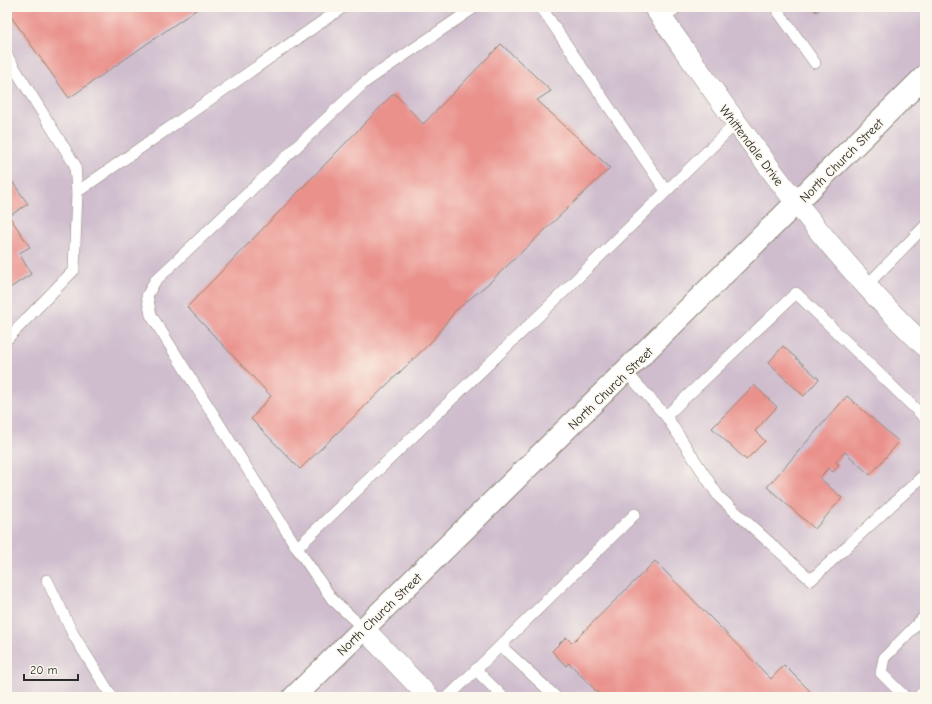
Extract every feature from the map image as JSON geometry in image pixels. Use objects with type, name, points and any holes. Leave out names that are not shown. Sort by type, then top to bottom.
[{"type":"main road","name":"North Church Street","points":[[294,697],[626,372],[925,76]]},
{"type":"street","name":"Whittendale Drive","points":[[664,11],[736,123],[796,203],[866,286],[925,346]]},
{"type":"street","points":[[364,628],[429,697]]},
{"type":"lane","points":[[77,192],[343,7]]},
{"type":"lane","points":[[364,628],[332,599],[297,548],[150,315],[147,296],[155,281],[365,82],[475,7]]},
{"type":"lane","points":[[541,7],[666,191]]},
{"type":"lane","points":[[775,7],[815,64]]},
{"type":"lane","points":[[7,56],[75,165],[77,192],[74,270],[7,339]]},
{"type":"lane","points":[[297,548],[547,308],[736,123]]},
{"type":"lane","points":[[866,286],[925,226]]},
{"type":"lane","points":[[666,416],[796,293],[925,418]]},
{"type":"lane","points":[[626,372],[666,416],[719,497],[811,580],[925,474]]},
{"type":"lane","points":[[448,697],[635,514]]},
{"type":"lane","points":[[47,580],[73,634],[112,697]]},
{"type":"lane","points":[[905,697],[881,673],[884,658],[925,616]]},
{"type":"lane","points":[[501,646],[556,697]]},
{"type":"lane","points":[[476,670],[503,697]]},
{"type":"lane","points":[[918,697],[925,690]]},
{"type":"shaded area","points":[[7,7],[925,7],[925,697],[7,697]]},
{"type":"building","points":[[7,7],[200,7],[69,98],[7,11]]},
{"type":"building","points":[[813,7],[823,7],[816,12]]},
{"type":"building","points":[[501,44],[551,91],[537,100],[610,168],[489,283],[455,311],[432,341],[300,469],[251,419],[271,396],[187,307],[394,93],[423,124]]},
{"type":"building","points":[[7,174],[28,204],[9,216],[30,247],[19,253],[31,274],[7,290]]},
{"type":"building","points":[[783,346],[819,379],[804,396],[768,363]]},
{"type":"building","points":[[754,385],[777,407],[755,431],[765,441],[746,460],[712,428]]},
{"type":"building","points":[[847,396],[899,442],[870,475],[845,452],[836,462],[839,465],[833,472],[828,468],[820,478],[842,498],[815,529],[767,487]]},
{"type":"building","points":[[655,561],[771,679],[784,665],[816,697],[602,697],[569,663],[566,666],[552,651],[566,637],[572,643]]}]
